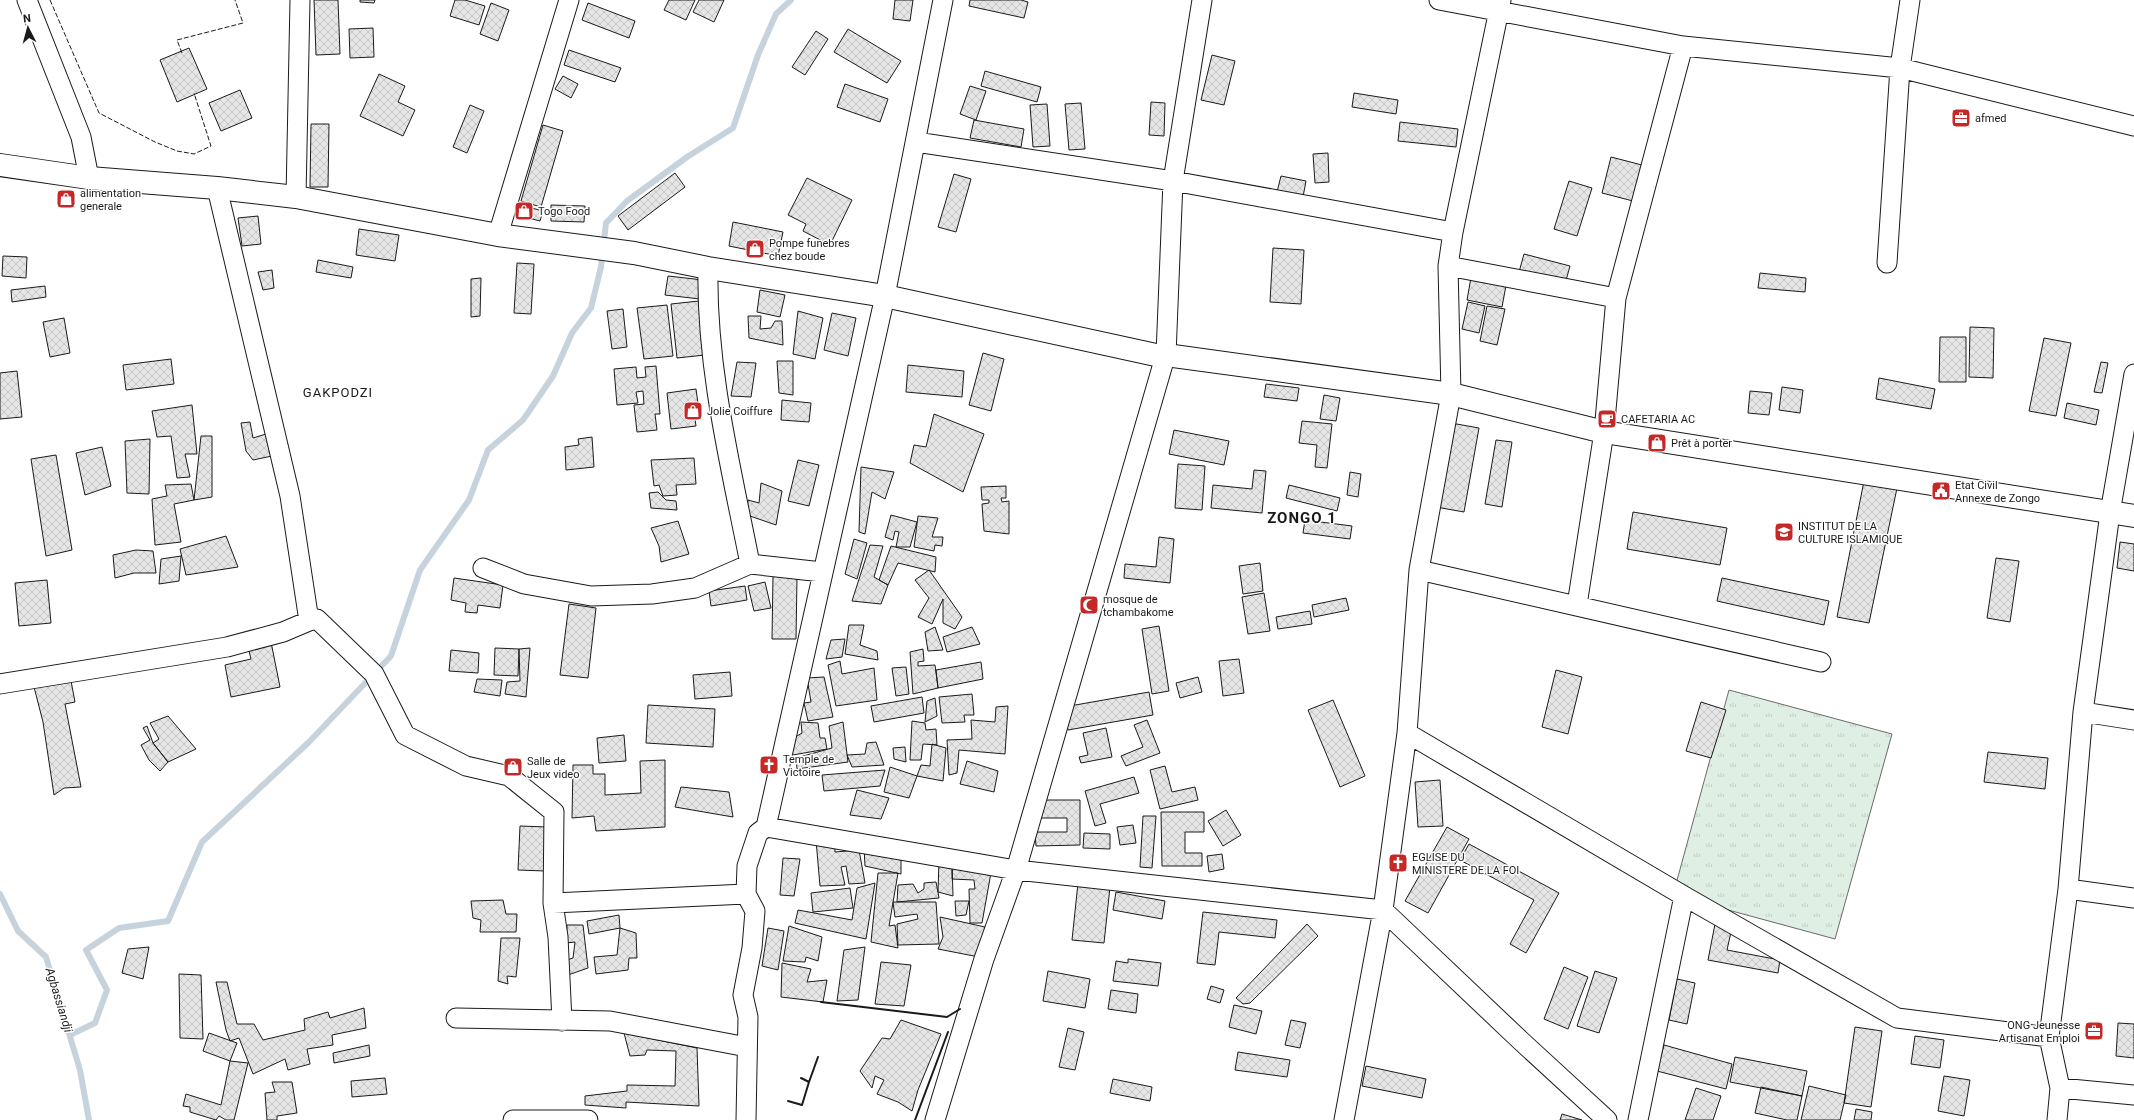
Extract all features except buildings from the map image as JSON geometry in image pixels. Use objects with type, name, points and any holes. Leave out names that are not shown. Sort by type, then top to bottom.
[{"type":"street","points":[[27,0],[81,137],[89,178]]},
{"type":"street","points":[[296,197],[300,0]]},
{"type":"street","points":[[498,234],[569,0]]},
{"type":"street","points":[[746,1120],[748,1017],[744,995],[752,948],[755,911],[746,894],[747,866],[758,833],[766,827],[822,572],[886,296],[943,0]]},
{"type":"street","points":[[935,1120],[984,959],[1016,870],[1165,356],[1173,181],[1202,0]]},
{"type":"street","points":[[1439,0],[1500,5],[1683,46],[1900,68],[2134,126]]},
{"type":"street","points":[[1887,263],[1900,68],[1910,0]]},
{"type":"street","points":[[1344,1120],[1383,910],[1407,733],[1419,570],[1451,394],[1448,266],[1452,232],[1500,5]]},
{"type":"street","points":[[1577,604],[1604,432],[1616,298],[1683,46]]},
{"type":"street","points":[[916,142],[1173,181],[1452,232]]},
{"type":"street","points":[[0,165],[89,178],[217,188],[296,197],[498,234],[634,253],[708,268],[886,296],[1165,356],[1451,394],[1604,432],[2134,516]]},
{"type":"street","points":[[217,188],[290,496],[309,621]]},
{"type":"street","points":[[1448,266],[1616,298]]},
{"type":"street","points":[[708,268],[707,303],[721,417],[750,564]]},
{"type":"street","points":[[2057,1120],[2060,1088],[2049,1036],[2068,889],[2083,712],[2110,513],[2134,374]]},
{"type":"street","points":[[483,568],[524,584],[591,596],[652,594],[695,588],[750,564],[822,572]]},
{"type":"street","points":[[1419,570],[1577,604],[1821,662]]},
{"type":"street","points":[[0,684],[227,647],[283,632],[317,619],[374,674],[405,735],[466,766],[509,776],[554,812],[553,903],[558,937],[562,1021]]},
{"type":"street","points":[[2083,712],[2134,720]]},
{"type":"street","points":[[1407,733],[1684,896],[1897,1018],[2049,1036]]},
{"type":"street","points":[[766,827],[1016,870],[1383,910],[1607,1120]]},
{"type":"street","points":[[2068,889],[2134,898]]},
{"type":"street","points":[[553,903],[746,894]]},
{"type":"street","points":[[1638,1120],[1684,896]]},
{"type":"street","points":[[456,1018],[610,1021],[748,1047]]},
{"type":"street","points":[[2060,1088],[2134,1095]]},
{"type":"street","points":[[513,1120],[588,1120]]},
{"type":"green space","points":[[1729,690],[1892,734],[1835,939],[1673,895]]},
{"type":"waterway","points":[[70,1035],[95,1023],[107,990],[86,950],[119,928],[168,921],[202,842],[308,743],[391,656],[420,570],[469,500],[488,450],[523,420],[553,376],[572,333],[591,308],[601,267],[606,223],[627,201],[687,157],[733,128],[758,55],[776,14],[791,0]]},
{"type":"waterway","name":"Agbassiandji","points":[[0,894],[18,931],[46,957],[80,1070],[89,1120]]},
{"type":"fence","points":[[50,0],[99,113],[155,142],[177,151],[194,154],[211,146],[194,93]]},
{"type":"fence","points":[[182,53],[177,40],[243,23],[235,0]]},
{"type":"wall","points":[[821,1002],[947,1017],[960,1009]]},
{"type":"wall","points":[[915,1120],[948,1032]]},
{"type":"wall","points":[[801,1078],[809,1082],[818,1057]]},
{"type":"wall","points":[[788,1101],[802,1105],[809,1082]]},
{"type":"place","name":"afmed","points":[[1961,118]]},
{"type":"place","name":"alimentation generale","points":[[66,199]]},
{"type":"place","name":"Togo Food","points":[[524,211]]},
{"type":"place","name":"Pompe funebres chez boude","points":[[755,249]]},
{"type":"place","name":"Jolie Coiffure","points":[[693,411]]},
{"type":"place","name":"CAFETARIA AC","points":[[1607,419]]},
{"type":"place","name":"Prêt à porter","points":[[1657,443]]},
{"type":"place","name":"Etat Civil Annexe de Zongo","points":[[1941,491]]},
{"type":"place","name":"INSTITUT DE LA CULTURE ISLAMIQUE","points":[[1784,532]]},
{"type":"place","name":"mosque de tchambakome","points":[[1089,605]]},
{"type":"place","name":"Temple de Victoire","points":[[769,765]]},
{"type":"place","name":"Salle de Jeux video","points":[[513,767]]},
{"type":"place","name":"EGLISE DU MINISTERE DE LA FOI","points":[[1398,863]]},
{"type":"place","name":"ONG Jeunesse Artisanat Emploi","points":[[2094,1031]]},
{"type":"district","name":"GAKPODZI","points":[[338,392]]},
{"type":"district","name":"ZONGO 1","points":[[1302,518]]}]
